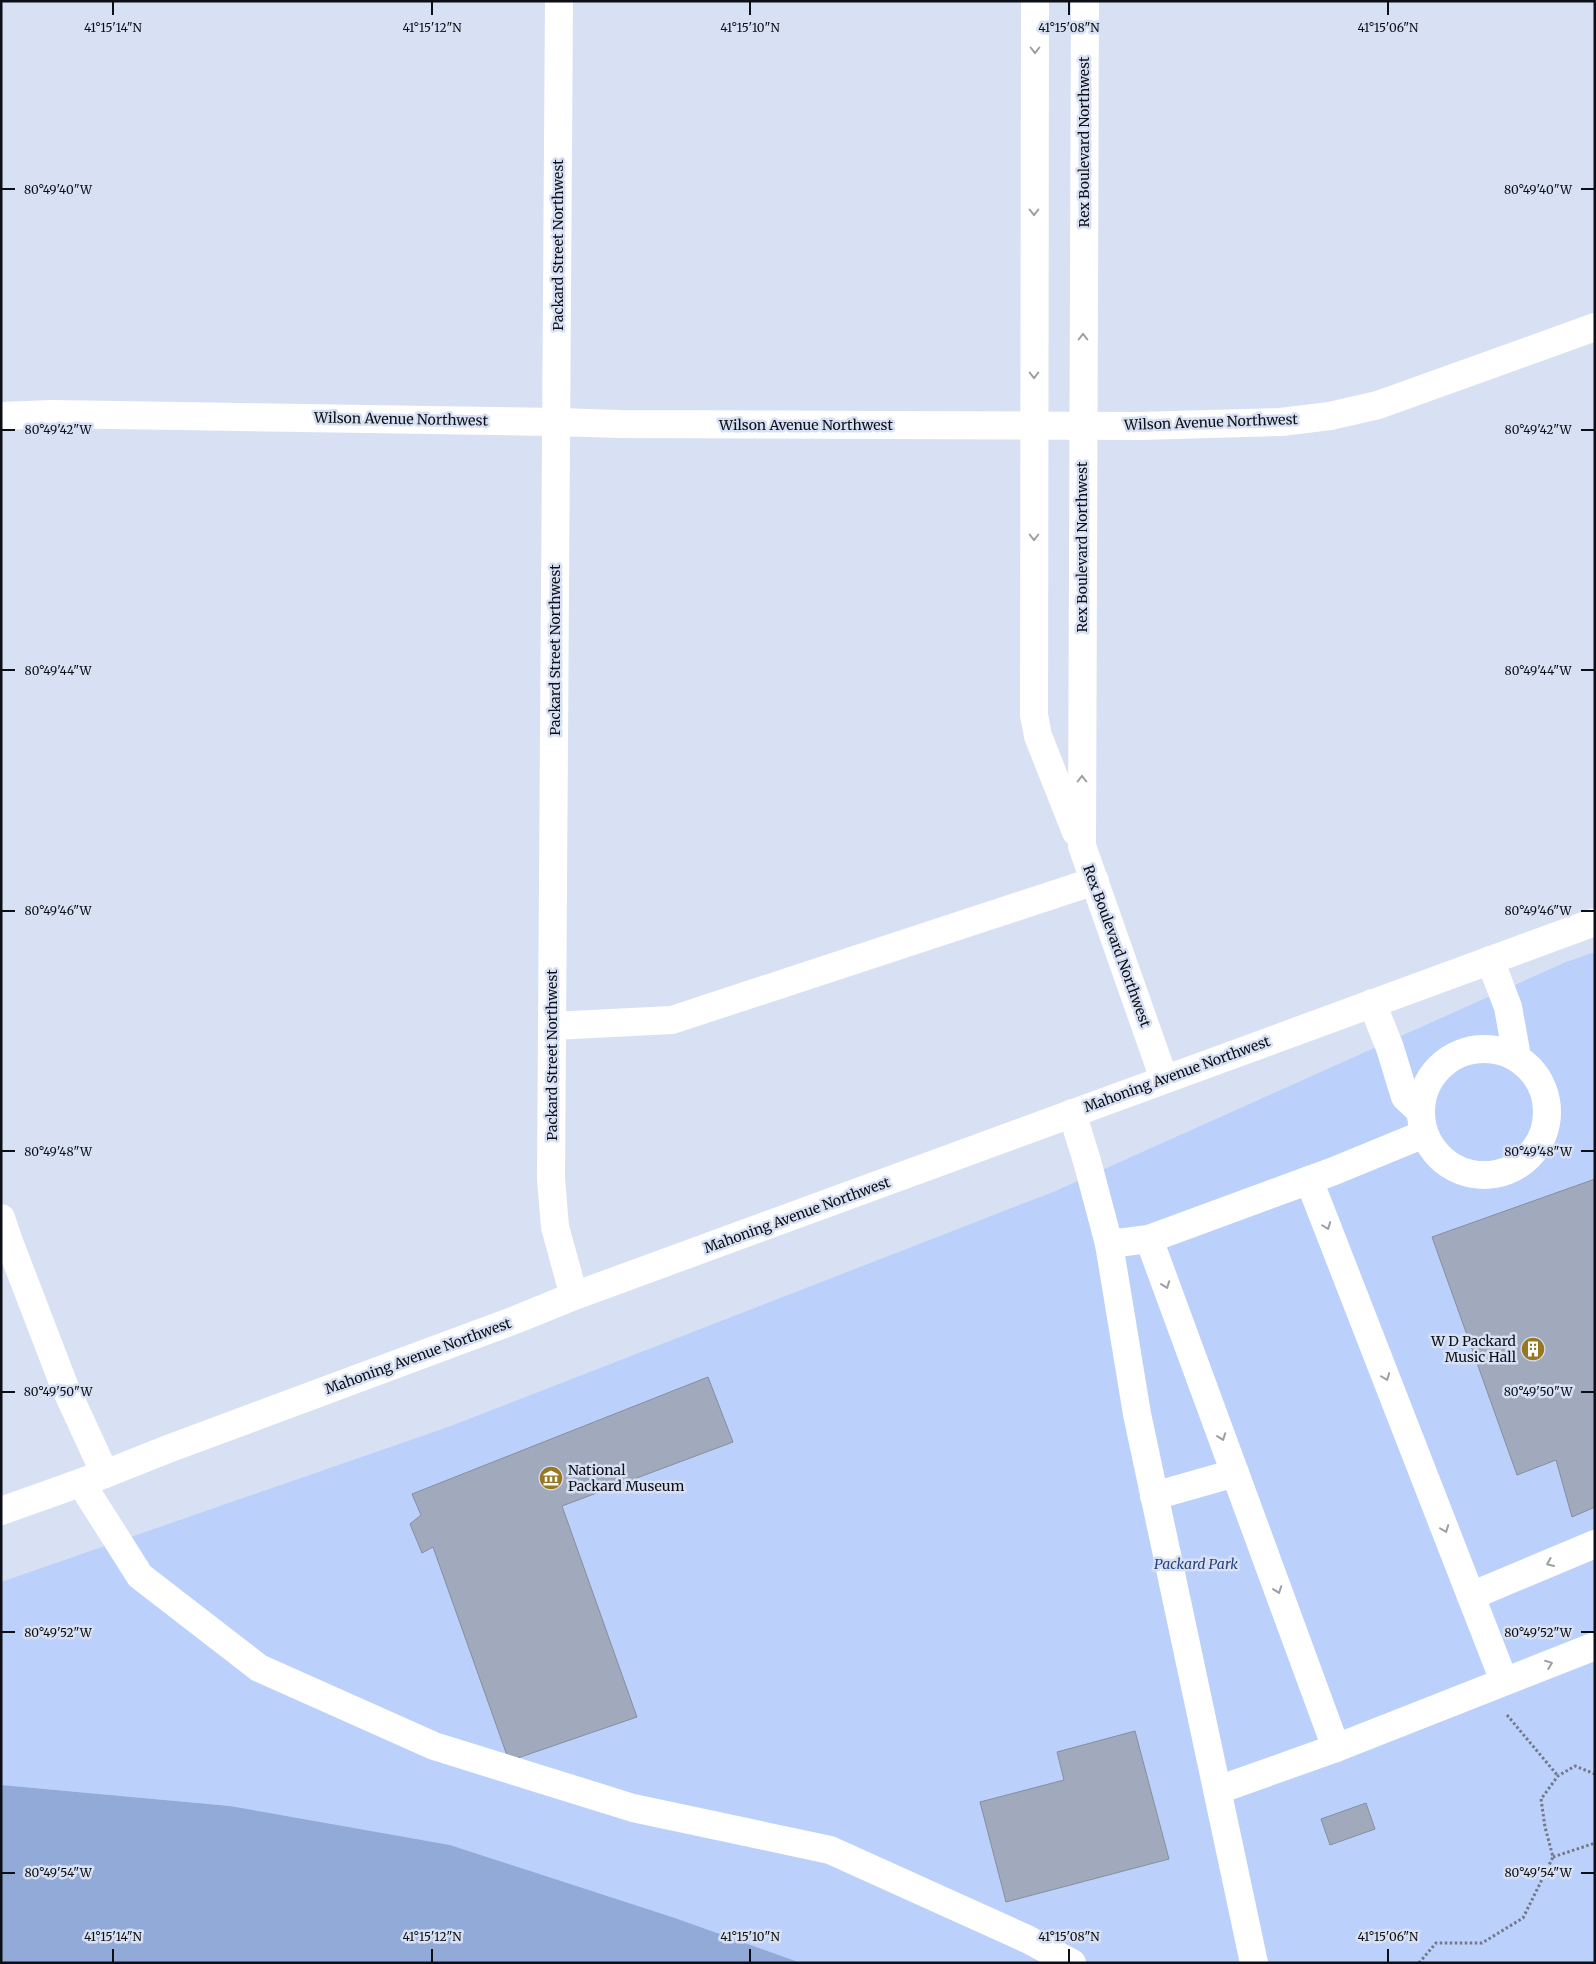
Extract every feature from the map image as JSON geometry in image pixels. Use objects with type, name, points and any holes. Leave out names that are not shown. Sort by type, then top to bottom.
[{"type":"street","name":"Packard Street Northwest","points":[[559,1],[551,1179],[555,1227],[574,1296]]},
{"type":"street","points":[[1035,1],[1034,715],[1038,736],[1082,846]]},
{"type":"street","name":"Rex Boulevard Northwest","points":[[1084,1],[1082,846],[1164,1079]]},
{"type":"street","name":"Wilson Avenue Northwest","points":[[1,416],[52,414],[619,424],[1140,426],[1281,422],[1330,416],[1378,406],[1595,327]]},
{"type":"street","points":[[552,1026],[672,1020],[1094,881]]},
{"type":"street","name":"Mahoning Avenue Northwest","points":[[1,1510],[93,1479],[574,1296],[1595,922]]},
{"type":"street","points":[[1490,960],[1508,1007],[1517,1057]]},
{"type":"street","points":[[1372,1003],[1390,1048],[1405,1097],[1422,1123],[1435,1153],[1451,1167],[1472,1176],[1492,1176],[1511,1171],[1528,1160],[1540,1144],[1546,1125],[1548,1106],[1542,1086],[1532,1070],[1517,1057],[1496,1049],[1474,1049],[1453,1056],[1436,1070],[1424,1090],[1422,1123]]},
{"type":"street","points":[[1072,1113],[1109,1244],[1137,1414],[1254,1963]]},
{"type":"street","points":[[1109,1244],[1149,1239],[1309,1180],[1422,1123]]},
{"type":"street","points":[[1309,1180],[1471,1596],[1499,1683]]},
{"type":"street","points":[[1,1218],[64,1385],[93,1479],[140,1576],[259,1668],[434,1746],[633,1808],[830,1850],[1027,1939],[1072,1963]]},
{"type":"street","points":[[1149,1239],[1336,1748]]},
{"type":"street","points":[[1154,1496],[1235,1473]]},
{"type":"street","points":[[1471,1596],[1595,1544]]},
{"type":"street","points":[[1218,1790],[1336,1748],[1595,1646]]},
{"type":"path","points":[[1499,1683],[1508,1717],[1558,1776]]},
{"type":"path","points":[[1418,1963],[1436,1944],[1482,1944],[1523,1918],[1553,1857],[1545,1827],[1541,1799],[1558,1776],[1575,1766],[1595,1774]]},
{"type":"path","points":[[1553,1857],[1595,1843]]},
{"type":"green space","name":"Packard Park","points":[[1595,952],[1595,1963],[801,1963],[675,1918],[450,1845],[230,1806],[1,1785],[1,1582],[448,1427],[1053,1192],[1566,962]]},
{"type":"shaded area","points":[[1,1785],[230,1806],[450,1845],[675,1918],[801,1963],[1,1963]]},
{"type":"building","name":"W D Packard Music Hall","points":[[1595,1179],[1595,1507],[1572,1517],[1556,1460],[1517,1475],[1432,1237]]},
{"type":"building","points":[[708,1377],[733,1442],[562,1506],[637,1717],[509,1761],[433,1547],[422,1553],[410,1524],[421,1515],[412,1494]]},
{"type":"building","points":[[1135,1731],[1169,1859],[1006,1902],[980,1802],[1064,1780],[1057,1752]]},
{"type":"building","points":[[1366,1803],[1375,1829],[1330,1845],[1321,1819]]},
{"type":"place","name":"W D Packard Music Hall","points":[[1533,1349]]},
{"type":"place","name":"National Packard Museum","points":[[551,1478]]}]
